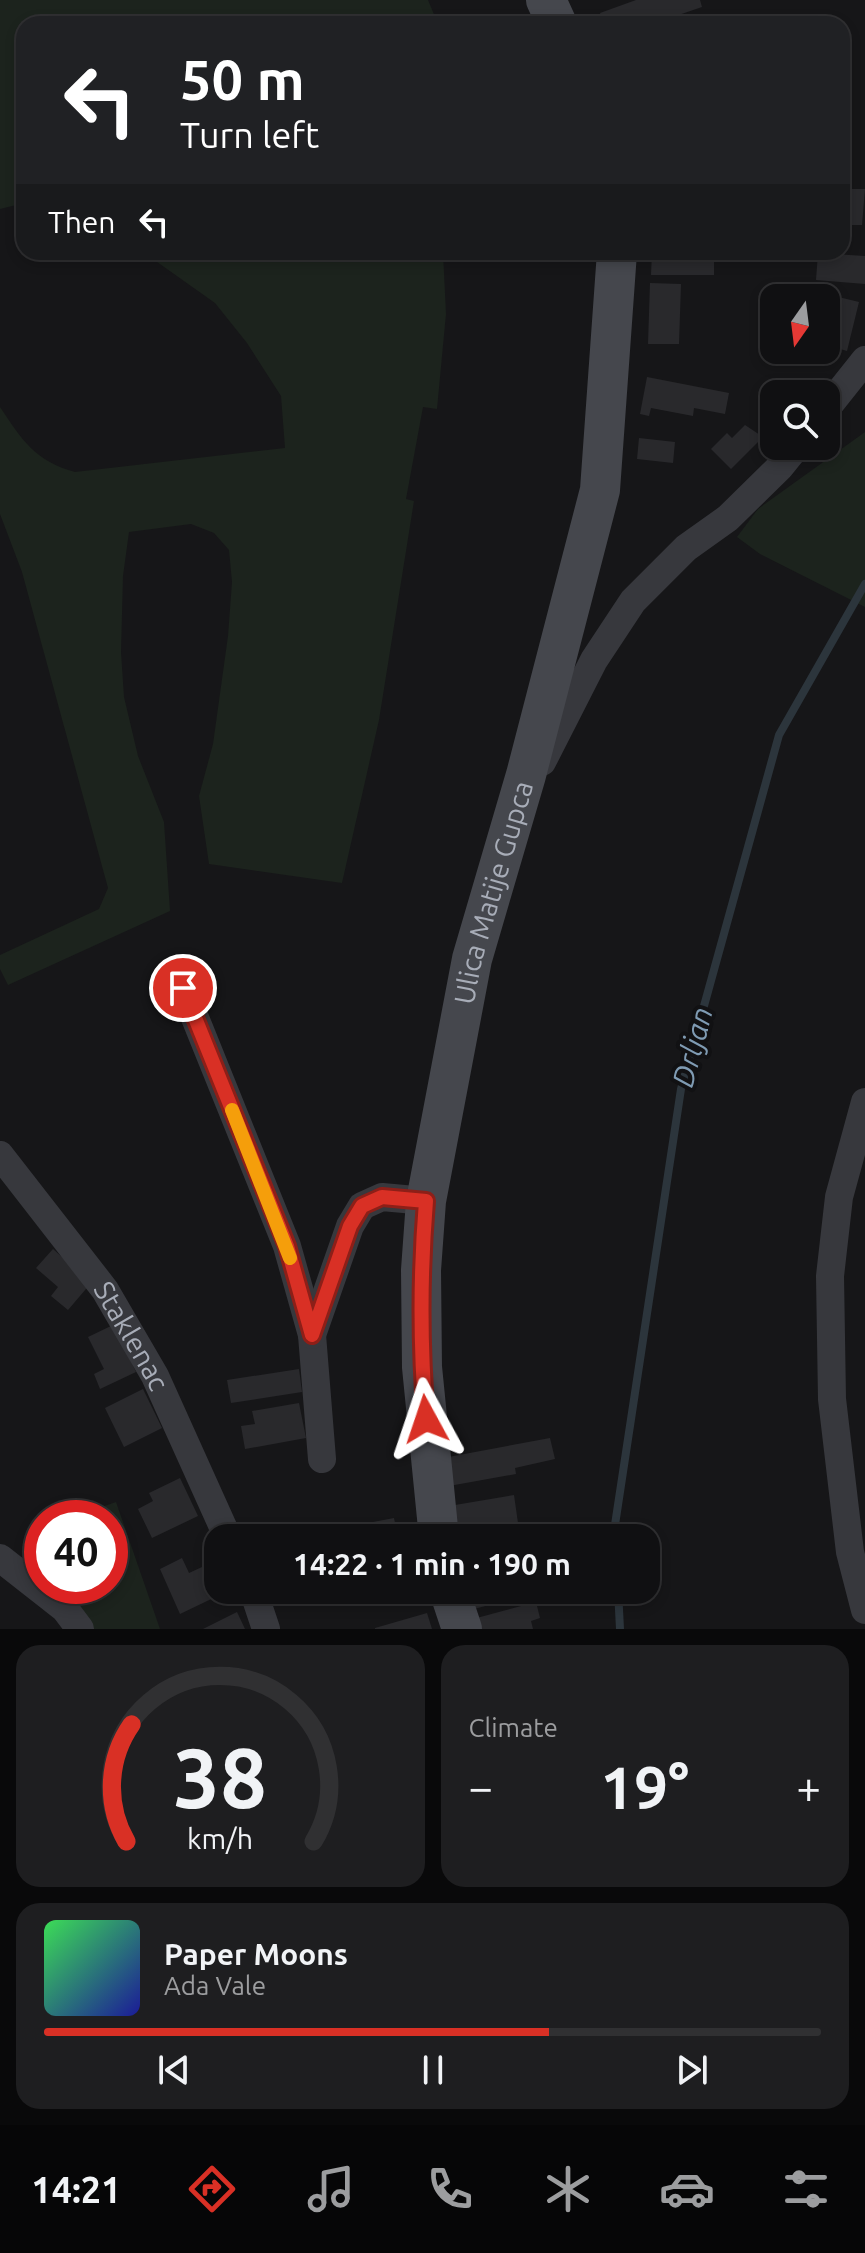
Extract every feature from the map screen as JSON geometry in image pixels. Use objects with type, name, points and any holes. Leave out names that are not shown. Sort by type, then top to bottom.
[{"type":"street","name":"Ulica Matije Gupca","points":[[438,1524],[422,1367],[421,1270],[426,1201],[472,959],[526,775],[600,490],[616,260]]},
{"type":"street","points":[[840,391],[865,360]]},
{"type":"street","points":[[526,775],[540,767],[594,660],[633,601],[686,548],[728,518],[786,460]]},
{"type":"street","points":[[183,988],[287,1246],[312,1335],[322,1459]]},
{"type":"street","points":[[865,1102],[839,1197],[830,1276],[832,1399],[865,1610]]},
{"type":"street","name":"Staklenac","points":[[0,1155],[105,1290],[155,1376],[222,1524]]},
{"type":"street","points":[[312,1335],[350,1226],[362,1206],[382,1197],[426,1201]]},
{"type":"street","points":[[0,1558],[65,1609],[80,1629]]},
{"type":"street","points":[[258,1604],[266,1629]]},
{"type":"street","points":[[454,1604],[462,1629]]},
{"type":"shaded area","points":[[0,0],[428,0],[435,16],[16,16],[16,205],[0,209]]},
{"type":"shaded area","points":[[154,260],[443,260],[446,314],[437,409],[423,407],[406,499],[414,501],[379,720],[342,883],[209,864],[199,796],[213,744],[228,636],[232,582],[229,550],[214,533],[191,524],[129,532],[123,576],[121,652],[124,697],[138,756],[164,822],[170,911],[8,985],[0,969],[0,955],[99,909],[108,888],[22,572],[0,514],[0,407],[15,430],[39,455],[75,472],[285,448],[281,396],[247,343],[215,303]]},
{"type":"shaded area","points":[[865,432],[865,607],[760,554],[737,537],[758,509],[826,460],[840,460],[840,450]]},
{"type":"shaded area","points":[[128,1537],[160,1629],[80,1629],[65,1609],[70,1604],[128,1604]]},
{"type":"building","points":[[636,0],[700,0],[702,7],[676,16],[601,16],[600,13]]},
{"type":"building","points":[[850,189],[865,189],[862,225],[850,225]]},
{"type":"building","points":[[850,255],[865,256],[865,284],[816,280],[817,260],[850,260]]},
{"type":"building","points":[[652,260],[714,260],[714,275],[651,275]]},
{"type":"building","points":[[650,283],[681,284],[679,344],[648,344]]},
{"type":"building","points":[[840,297],[859,302],[847,351],[840,349]]},
{"type":"building","points":[[647,377],[729,393],[725,414],[694,408],[693,416],[651,408],[649,416],[640,414]]},
{"type":"building","points":[[745,425],[760,435],[760,440],[731,469],[711,449],[727,433],[732,438]]},
{"type":"building","points":[[639,438],[675,442],[673,463],[637,459]]},
{"type":"building","points":[[53,1249],[91,1283],[68,1310],[51,1296],[58,1287],[36,1268]]},
{"type":"building","points":[[113,1325],[136,1372],[100,1389],[94,1374],[104,1369],[88,1337]]},
{"type":"building","points":[[299,1369],[302,1392],[231,1403],[227,1380]]},
{"type":"building","points":[[143,1389],[162,1428],[124,1447],[105,1408]]},
{"type":"building","points":[[299,1403],[306,1438],[245,1449],[241,1426],[255,1424],[252,1411]]},
{"type":"building","points":[[550,1438],[555,1459],[515,1468],[516,1474],[449,1486],[443,1458]]},
{"type":"building","points":[[180,1478],[198,1516],[152,1538],[138,1509],[153,1501],[149,1493]]},
{"type":"building","points":[[514,1495],[518,1524],[452,1524],[449,1506]]},
{"type":"building","points":[[394,1518],[395,1524],[362,1524]]},
{"type":"building","points":[[182,1558],[189,1573],[204,1566],[204,1602],[180,1614],[160,1569]]},
{"type":"building","points":[[468,1604],[493,1604],[470,1610]]},
{"type":"building","points":[[529,1604],[536,1604],[540,1618],[531,1621],[533,1629],[476,1629],[473,1619]]},
{"type":"building","points":[[237,1612],[245,1629],[203,1629]]},
{"type":"building","points":[[427,1613],[432,1629],[375,1629],[375,1628]]},
{"type":"waterway","name":"Drljan","points":[[615,1524],[681,1089],[779,735],[865,584]]},
{"type":"waterway","name":"Drljan","points":[[619,1604],[620,1629]]},
{"type":"slow traffic","points":[[232,1110],[290,1258]]},
{"type":"route","points":[[183,988],[287,1246],[312,1335],[350,1226],[362,1206],[382,1197],[426,1201],[421,1270],[426,1419]]}]
